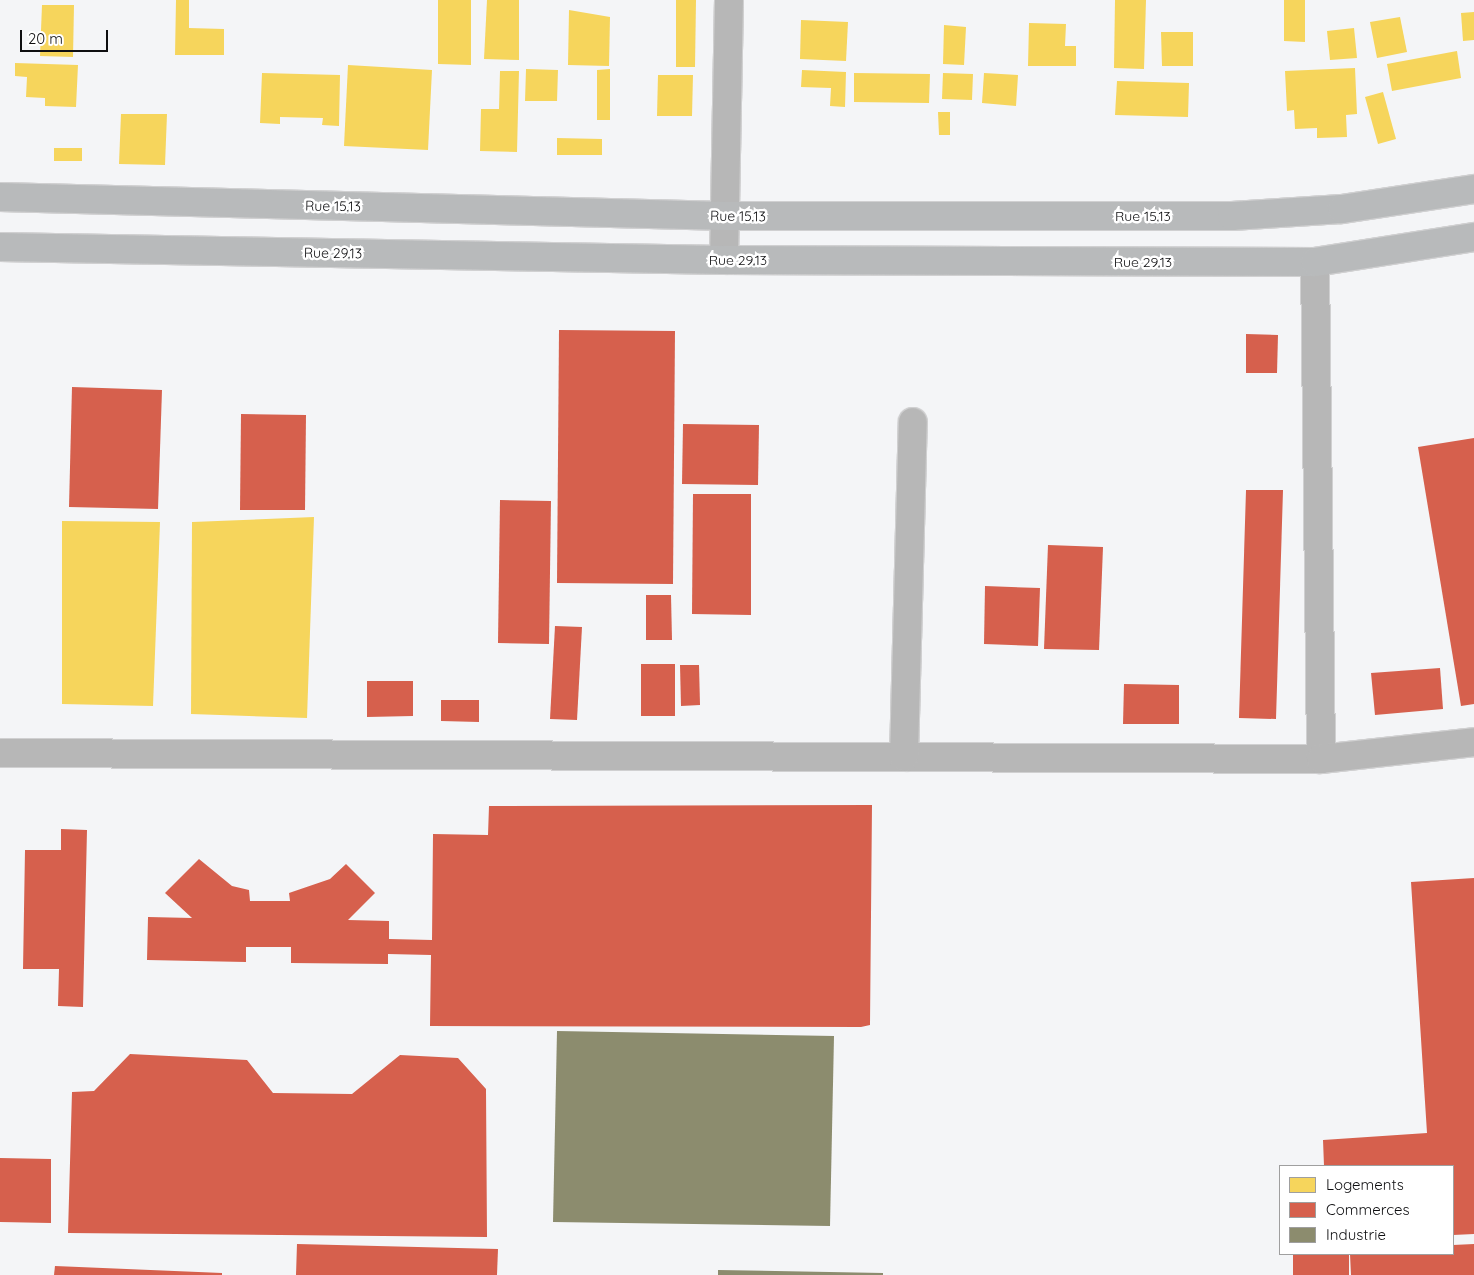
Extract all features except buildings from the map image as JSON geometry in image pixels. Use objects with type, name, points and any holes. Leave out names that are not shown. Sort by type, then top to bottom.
[{"type":"main road","name":"Rue 15.13","points":[[0,197],[726,216],[1232,216],[1342,209],[1474,188]]},
{"type":"main road","name":"Rue 29.13","points":[[0,247],[724,260],[1315,262],[1474,237]]},
{"type":"street","points":[[724,260],[729,0]]},
{"type":"street","points":[[1315,262],[1321,759]]},
{"type":"street","points":[[904,757],[914,422]]},
{"type":"street","points":[[0,753],[1321,759],[1474,742]]}]
